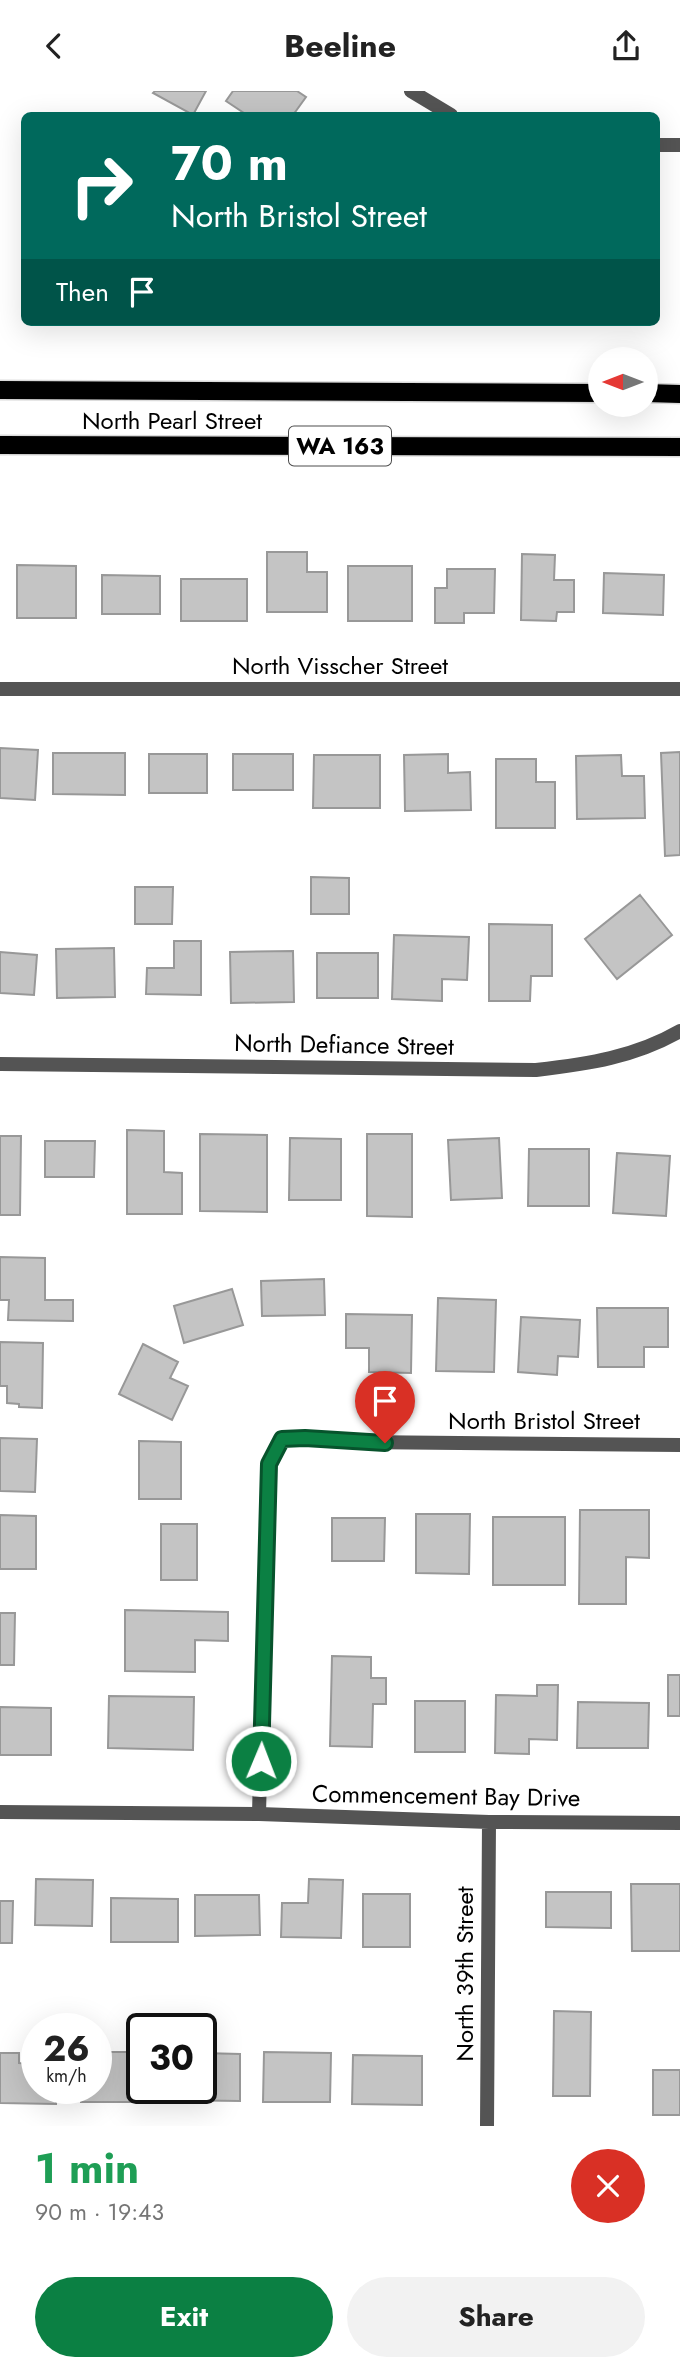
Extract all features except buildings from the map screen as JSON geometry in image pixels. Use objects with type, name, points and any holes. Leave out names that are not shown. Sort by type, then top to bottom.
[{"type":"main road","name":"North Pearl Street","points":[[0,390],[588,393]]},
{"type":"main road","points":[[658,393],[680,394]]},
{"type":"main road","name":"North Pearl Street","points":[[0,445],[680,447]]},
{"type":"street","points":[[411,91],[446,112]]},
{"type":"street","points":[[660,145],[680,145]]},
{"type":"street","name":"North Visscher Street","points":[[0,689],[680,689]]},
{"type":"street","name":"North Defiance Street","points":[[0,1064],[536,1070],[623,1056],[659,1043],[680,1031]]},
{"type":"street","name":"North Bristol Street","points":[[259,1814],[267,1495],[269,1464],[282,1439],[680,1445]]},
{"type":"street","name":"Commencement Bay Drive","points":[[0,1812],[259,1814],[489,1822],[680,1823]]},
{"type":"street","name":"North 39th Street","points":[[487,2126],[489,1822]]},
{"type":"route","points":[[261,1761],[269,1464],[282,1439],[385,1443]]}]
